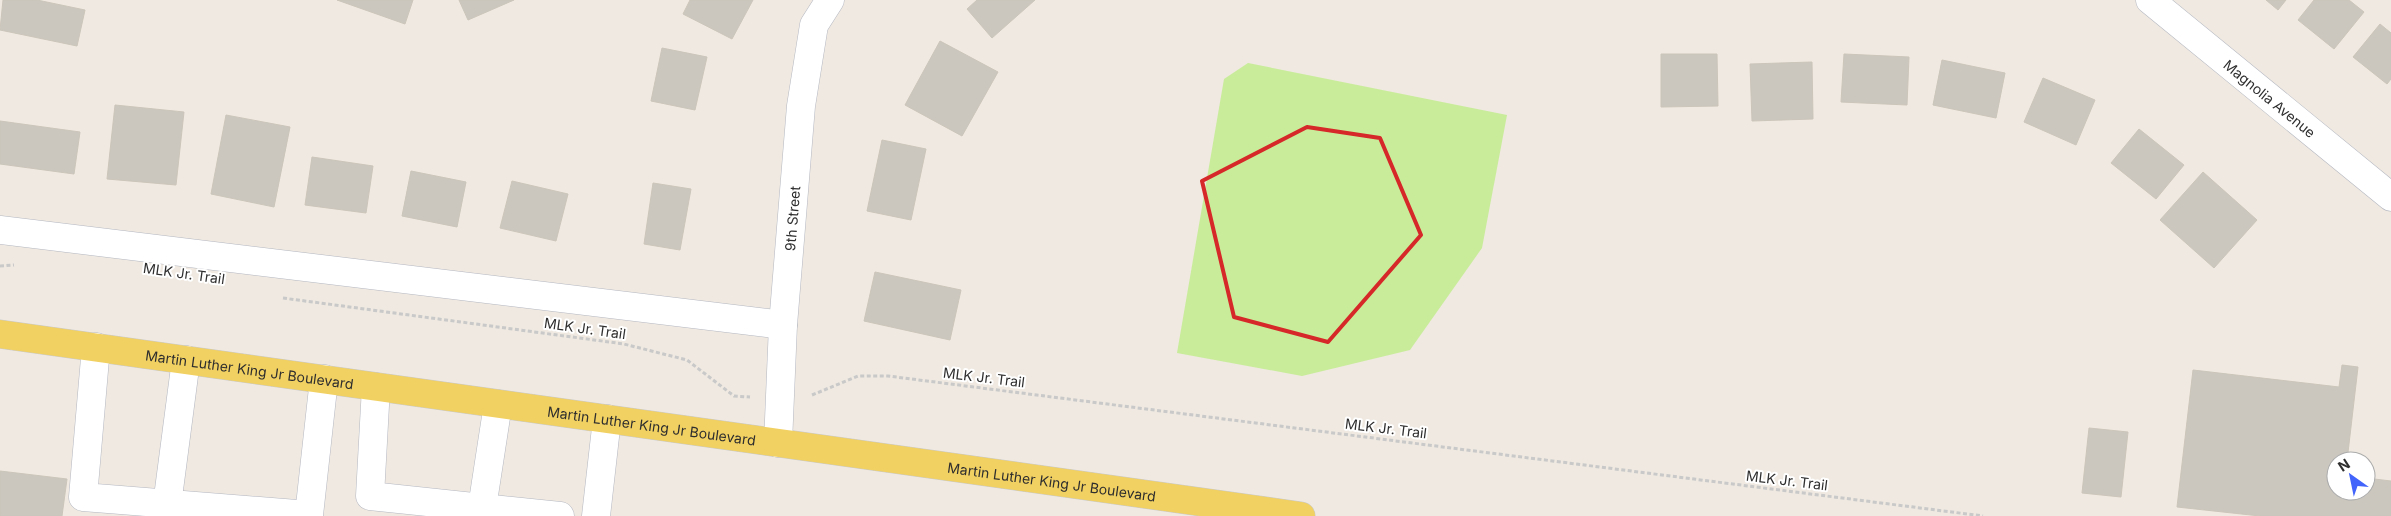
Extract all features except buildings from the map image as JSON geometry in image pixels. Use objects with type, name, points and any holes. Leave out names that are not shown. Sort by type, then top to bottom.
[{"type":"main road","name":"Martin Luther King Jr Boulevard","points":[[0,334],[1301,516]]},
{"type":"street","name":"9th Street","points":[[778,443],[783,325],[801,106],[814,25],[830,0]]},
{"type":"street","name":"Magnolia Avenue","points":[[2150,0],[2391,196]]},
{"type":"street","points":[[0,230],[783,325]]},
{"type":"street","points":[[96,347],[83,497],[309,516],[324,379]]},
{"type":"street","points":[[167,505],[186,360]]},
{"type":"street","points":[[376,387],[370,496],[560,516]]},
{"type":"street","points":[[482,508],[498,404]]},
{"type":"street","points":[[596,516],[607,419]]},
{"type":"path","points":[[0,266],[18,265]]},
{"type":"path","name":"MLK Jr. Trail","points":[[281,298],[624,344],[688,360],[734,396],[793,402],[858,376],[888,376],[1983,516]]},
{"type":"highlighted area","points":[[1307,127],[1380,138],[1421,235],[1328,342],[1234,317],[1202,181]]},
{"type":"green space","points":[[1248,63],[1507,115],[1482,248],[1410,350],[1302,376],[1177,353],[1224,79]]}]
